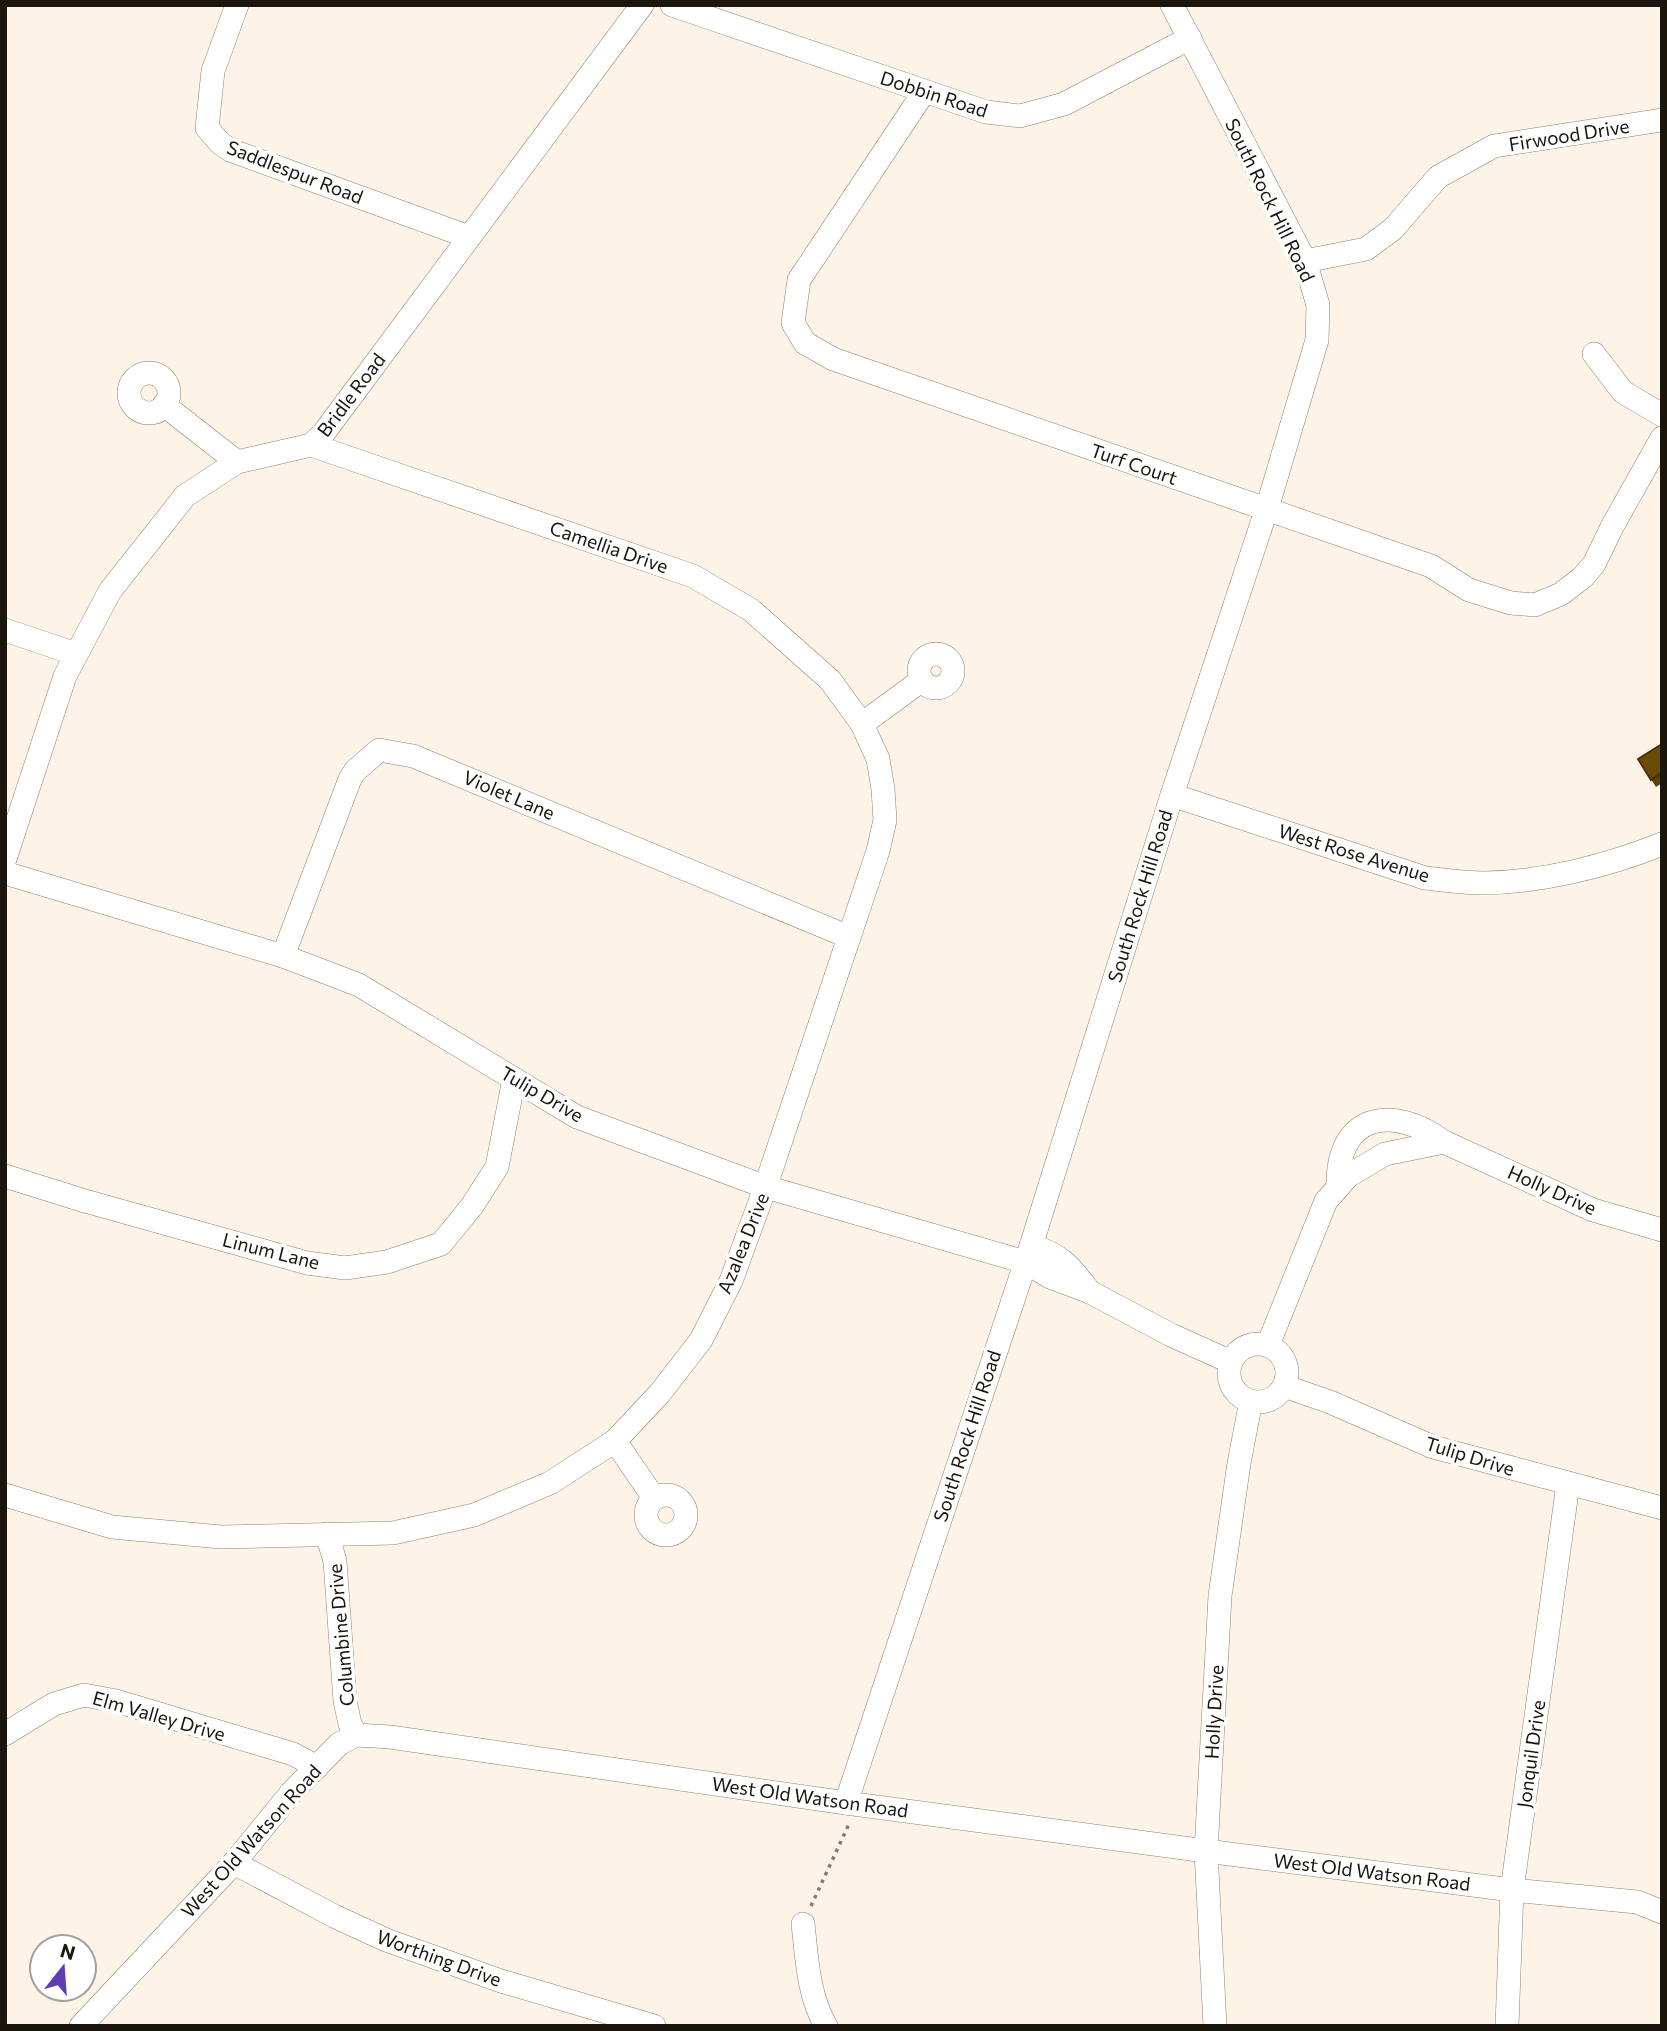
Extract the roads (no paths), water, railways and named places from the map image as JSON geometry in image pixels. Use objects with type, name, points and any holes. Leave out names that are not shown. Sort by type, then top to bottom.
[{"type":"street","name":"Saddlespur Road","points":[[237,5],[213,71],[207,128],[220,143],[230,150],[469,237]]},
{"type":"street","name":"Bridle Road","points":[[5,859],[65,676],[110,591],[185,496],[237,462],[311,445],[323,434],[642,5]]},
{"type":"street","name":"Dobbin Road","points":[[672,5],[986,112],[1020,116],[1064,104],[1190,38]]},
{"type":"street","name":"South Rock Hill Road","points":[[852,1804],[1172,795],[1266,510],[1317,340],[1318,305],[1305,261],[1172,5]]},
{"type":"street","name":"Turf Court","points":[[924,92],[799,280],[793,323],[805,343],[833,359],[1431,566],[1469,590],[1511,603],[1535,605],[1561,594],[1583,577],[1594,564],[1662,438]]},
{"type":"street","name":"Firwood Drive","points":[[1305,261],[1366,249],[1393,229],[1438,177],[1494,146],[1662,121]]},
{"type":"street","points":[[1594,354],[1623,392],[1662,415]]},
{"type":"street","points":[[164,405],[237,462]]},
{"type":"street","name":"Camellia Drive","points":[[311,445],[693,576],[751,610],[830,680],[862,724]]},
{"type":"street","points":[[5,630],[76,654]]},
{"type":"street","points":[[862,724],[922,680]]},
{"type":"street","name":"Azalea Drive","points":[[5,1495],[112,1527],[221,1537],[393,1532],[474,1515],[550,1483],[615,1441],[660,1393],[701,1340],[731,1281],[766,1187],[885,820],[878,759],[862,724]]},
{"type":"street","name":"Violet Lane","points":[[283,956],[350,779],[355,771],[379,750],[413,756],[849,937]]},
{"type":"street","name":"West Rose Avenue","points":[[1172,795],[1425,878],[1459,882],[1486,883],[1566,874],[1661,846]]},
{"type":"street","name":"Tulip Drive","points":[[5,873],[283,956],[359,985],[577,1117],[766,1187],[1028,1254],[1050,1277],[1090,1292],[1171,1335],[1231,1362]]},
{"type":"street","name":"Linum Lane","points":[[5,1176],[307,1263],[345,1268],[387,1262],[441,1244],[472,1206],[497,1167],[514,1079]]},
{"type":"street","name":"Holly Drive","points":[[1338,1186],[1342,1151],[1350,1137],[1363,1126],[1391,1120],[1404,1122],[1435,1135],[1444,1142],[1593,1210],[1662,1230]]},
{"type":"street","name":"Holly Drive","points":[[1268,1345],[1326,1201],[1338,1186],[1348,1176],[1378,1157],[1444,1142]]},
{"type":"street","points":[[1268,1345],[1283,1357],[1287,1366],[1284,1386],[1279,1394],[1261,1402],[1242,1397],[1230,1382],[1231,1362],[1242,1348],[1268,1345]]},
{"type":"street","name":"Tulip Drive","points":[[1284,1386],[1330,1402],[1433,1447],[1662,1508]]},
{"type":"street","name":"Holly Drive","points":[[1215,2026],[1206,1851],[1220,1596],[1239,1463],[1251,1401]]},
{"type":"street","points":[[615,1441],[654,1498]]},
{"type":"street","name":"Jonquil Drive","points":[[1507,2026],[1512,1890],[1568,1484]]},
{"type":"street","name":"Columbine Drive","points":[[327,1534],[335,1561],[345,1701],[350,1724],[356,1735]]},
{"type":"street","name":"Elm Valley Drive","points":[[5,1734],[54,1704],[84,1695],[116,1701],[293,1755],[317,1767]]},
{"type":"street","name":"West Old Watson Road","points":[[81,2026],[234,1863],[291,1793],[339,1744],[356,1735],[390,1737],[852,1804],[1206,1851],[1512,1890],[1637,1902],[1662,1912]]},
{"type":"street","name":"Worthing Drive","points":[[234,1863],[386,1940],[501,1981],[654,2026]]},
{"type":"street","points":[[803,1924],[810,1985],[819,2015],[826,2026]]}]
